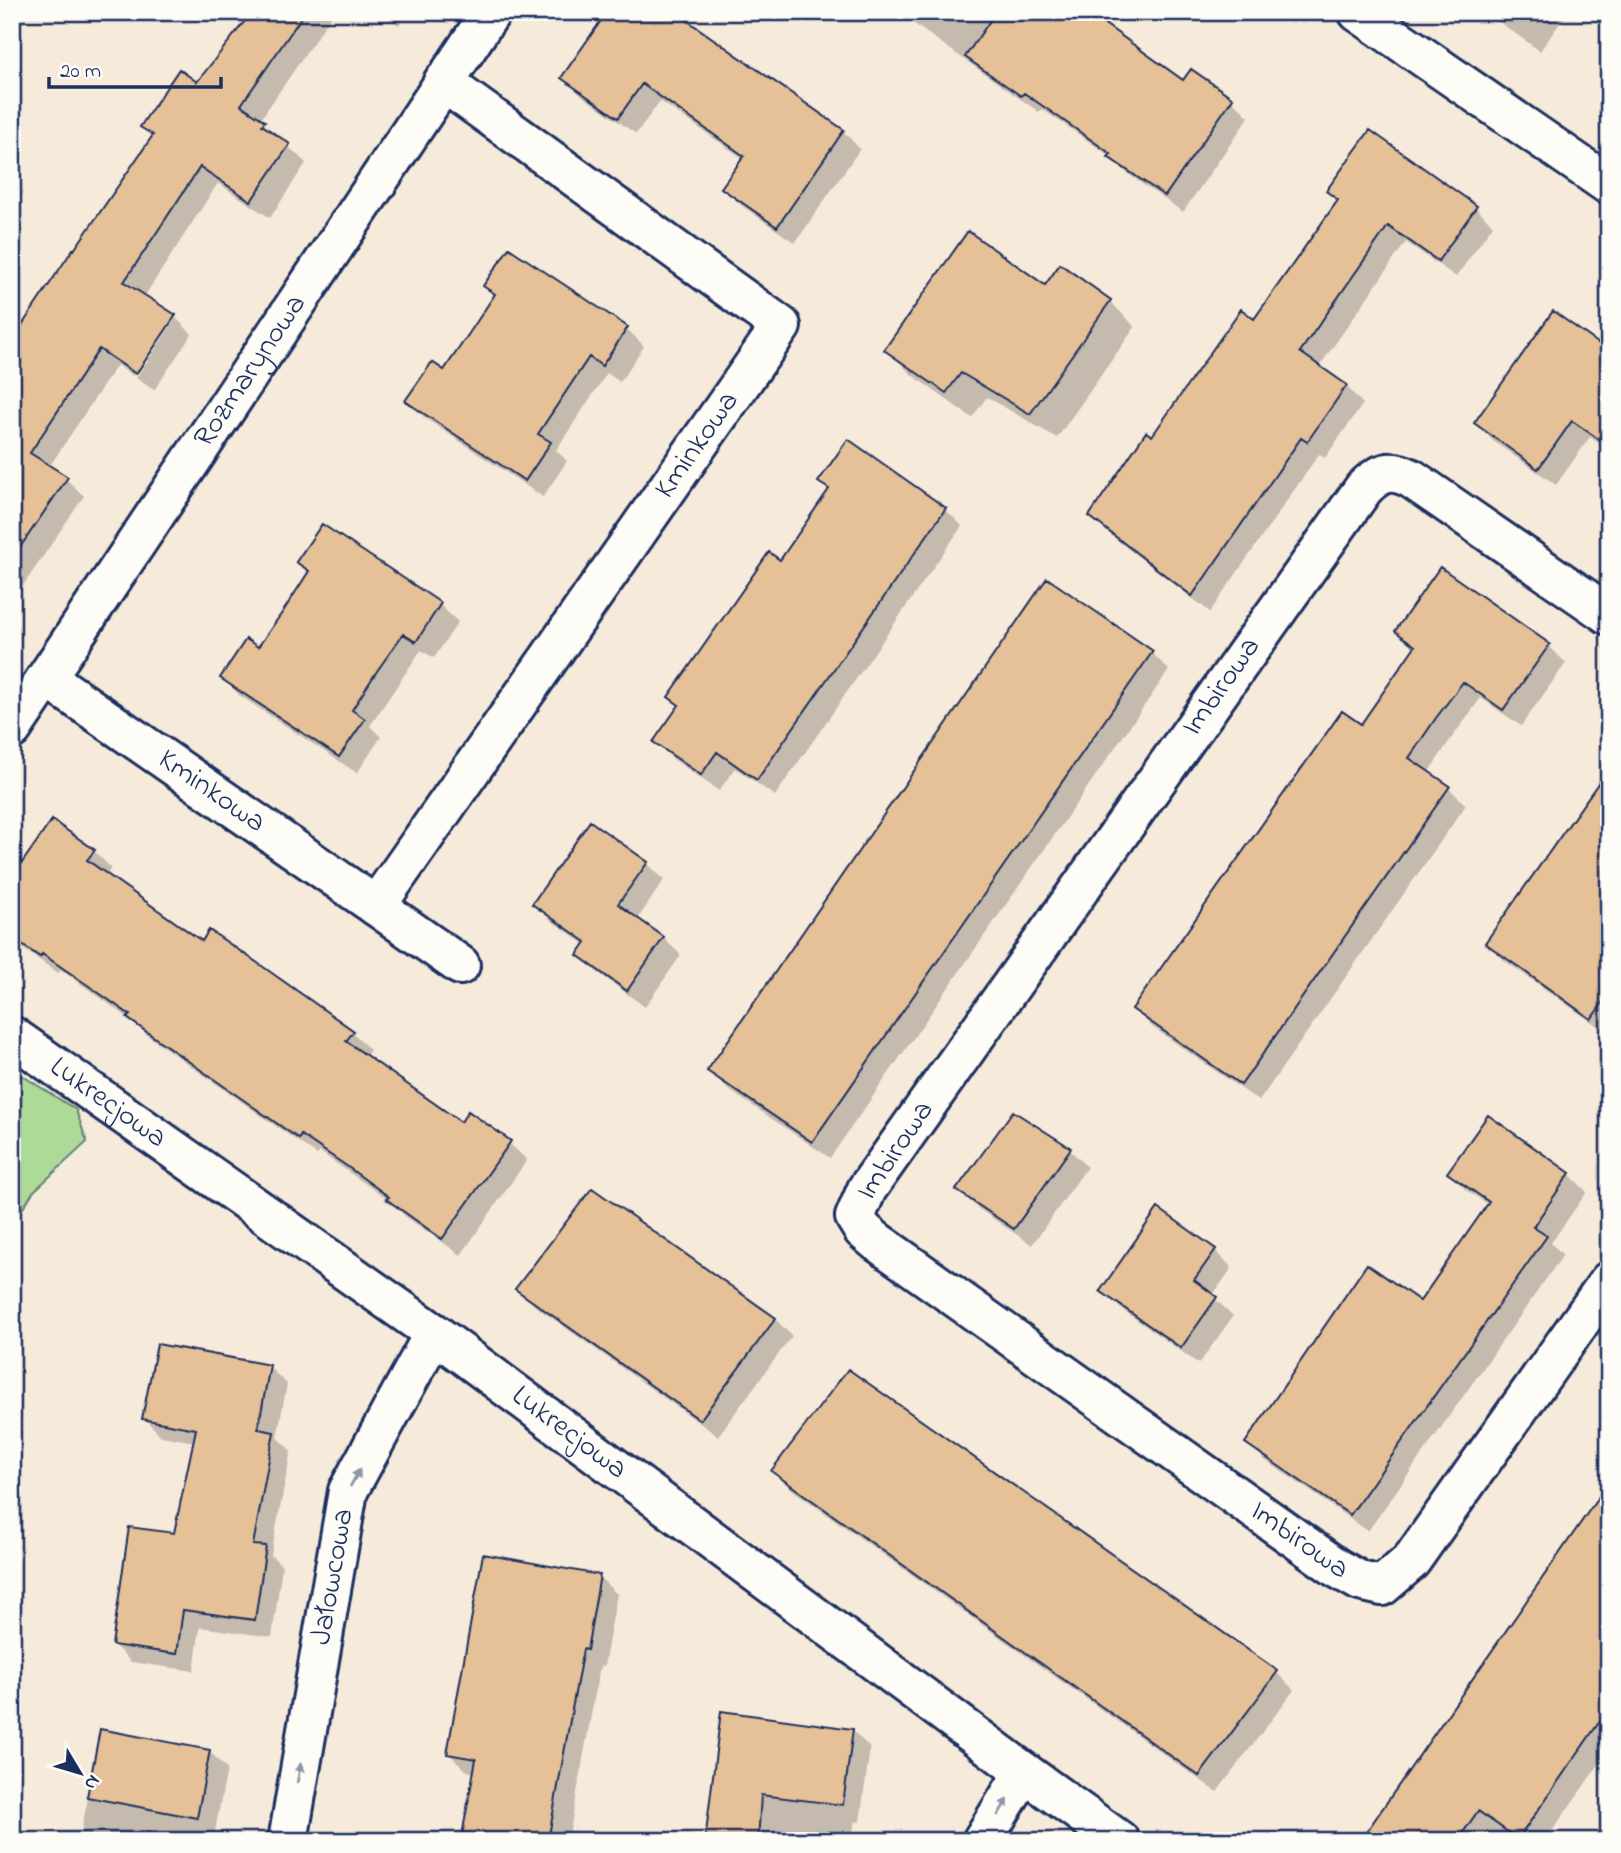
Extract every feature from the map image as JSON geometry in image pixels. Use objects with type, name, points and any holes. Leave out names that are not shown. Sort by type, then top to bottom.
[{"type":"street","name":"Rozmarynowa","points":[[12,729],[491,12]]},
{"type":"street","points":[[1359,12],[1609,185]]},
{"type":"street","name":"Kminkowa","points":[[376,906],[781,326],[443,82]]},
{"type":"street","name":"Imbirowa","points":[[1609,615],[1412,479],[1399,472],[1386,471],[1374,478],[1348,510],[867,1189],[855,1217],[863,1230],[876,1241],[1337,1568],[1360,1581],[1382,1586],[1412,1561],[1609,1281]]},
{"type":"street","name":"Kminkowa","points":[[47,678],[460,965]]},
{"type":"street","name":"Lukrecjowa","points":[[12,1036],[434,1333],[1120,1841]]},
{"type":"street","name":"Jałowcowa","points":[[288,1841],[348,1491],[434,1333]]},
{"type":"street","points":[[982,1841],[1024,1772]]},
{"type":"green space","points":[[12,1069],[76,1110],[87,1142],[33,1192],[12,1226]]},
{"type":"building","points":[[252,12],[305,12],[241,105],[265,121],[262,125],[290,144],[251,201],[200,167],[124,282],[176,315],[136,374],[99,349],[30,453],[68,477],[12,559],[12,340],[153,135],[140,127],[179,69],[197,82]]},
{"type":"building","points":[[607,12],[675,12],[844,130],[777,227],[721,188],[744,156],[642,84],[618,118],[561,78]]},
{"type":"building","points":[[996,12],[1088,12],[1183,80],[1191,69],[1233,98],[1165,196],[1108,157],[1111,154],[1024,93],[1021,96],[965,57]]},
{"type":"building","points":[[1370,130],[1477,206],[1438,261],[1388,226],[1300,352],[1347,385],[1307,442],[1301,438],[1192,596],[1089,516],[1146,432],[1152,436],[1241,309],[1254,319],[1338,200],[1326,191]]},
{"type":"building","points":[[968,231],[1045,285],[1060,264],[1111,300],[1030,414],[961,373],[946,393],[884,350]]},
{"type":"building","points":[[509,248],[628,327],[602,366],[589,357],[538,434],[551,442],[525,481],[405,401],[432,362],[444,370],[470,332],[495,294],[483,286]]},
{"type":"building","points":[[1553,311],[1609,351],[1609,446],[1572,421],[1538,469],[1474,423]]},
{"type":"building","points":[[848,439],[946,508],[757,780],[717,752],[701,775],[653,742],[679,705],[668,697],[769,552],[780,560],[829,489],[818,482]]},
{"type":"building","points":[[322,524],[441,603],[416,642],[403,634],[377,671],[352,710],[365,719],[339,757],[220,678],[246,639],[258,647],[284,610],[309,571],[296,562]]},
{"type":"building","points":[[1440,567],[1550,644],[1503,710],[1463,682],[1436,718],[1409,758],[1450,786],[1241,1085],[1132,1009],[1342,711],[1361,724],[1415,646],[1395,631]]},
{"type":"building","points":[[1047,578],[1153,651],[812,1142],[707,1071]]},
{"type":"building","points":[[1609,768],[1609,994],[1591,1019],[1485,943]]},
{"type":"building","points":[[52,820],[95,850],[87,860],[202,941],[209,930],[354,1031],[346,1041],[461,1122],[468,1111],[511,1141],[442,1239],[386,1199],[389,1197],[345,1165],[301,1135],[299,1139],[127,1018],[130,1015],[86,984],[42,954],[40,957],[12,938],[12,877]]},
{"type":"building","points":[[590,821],[648,862],[618,904],[664,937],[627,991],[577,955],[586,942],[532,904]]},
{"type":"building","points":[[1013,1111],[1071,1148],[1014,1229],[956,1190]]},
{"type":"building","points":[[1488,1115],[1570,1173],[1533,1227],[1547,1236],[1350,1515],[1245,1443],[1367,1264],[1420,1301],[1489,1202],[1447,1173]]},
{"type":"building","points":[[592,1188],[776,1318],[700,1420],[515,1289]]},
{"type":"building","points":[[1158,1208],[1216,1249],[1194,1280],[1217,1297],[1181,1348],[1100,1291]]},
{"type":"building","points":[[157,1344],[270,1365],[258,1429],[274,1432],[253,1545],[266,1546],[255,1620],[183,1610],[177,1654],[112,1645],[129,1527],[174,1533],[196,1429],[142,1419]]},
{"type":"building","points":[[848,1369],[1278,1671],[1199,1776],[771,1471]]},
{"type":"building","points":[[1609,1482],[1609,1708],[1518,1839],[1478,1811],[1457,1841],[1360,1841]]},
{"type":"building","points":[[483,1554],[600,1575],[587,1650],[583,1649],[548,1841],[461,1841],[476,1759],[447,1754]]},
{"type":"building","points":[[721,1711],[853,1729],[843,1805],[761,1795],[758,1841],[705,1841]]},
{"type":"building","points":[[100,1729],[210,1750],[197,1818],[87,1797]]}]
